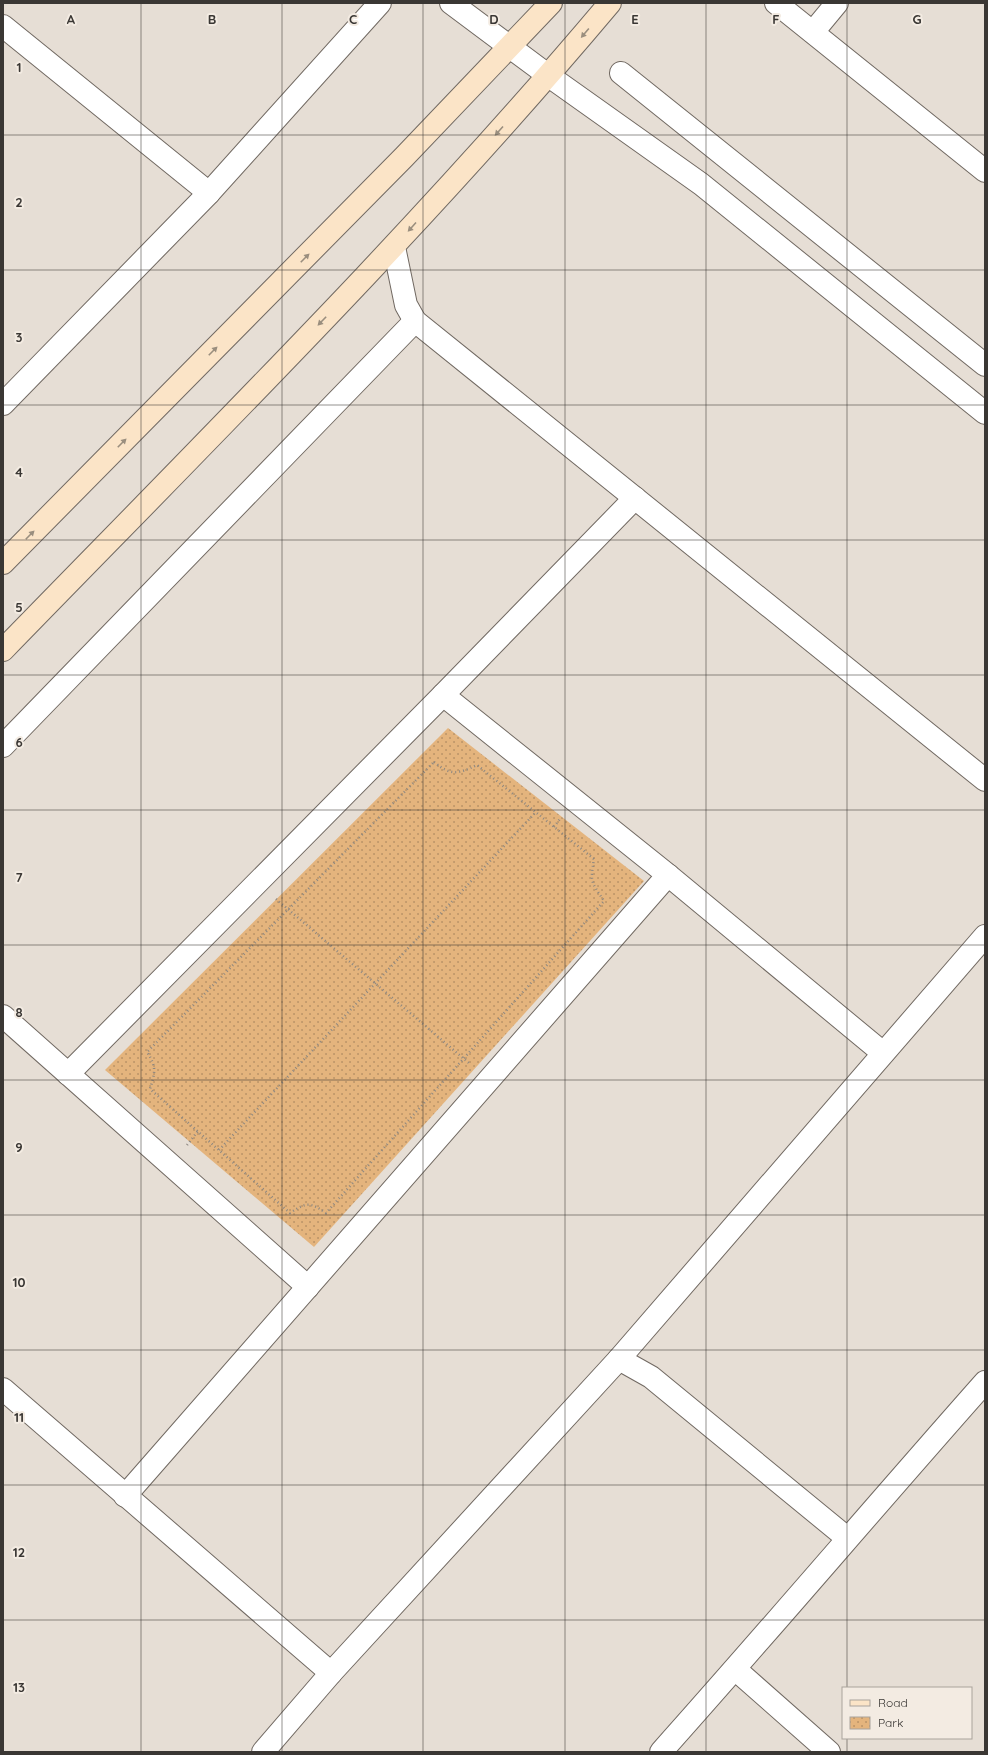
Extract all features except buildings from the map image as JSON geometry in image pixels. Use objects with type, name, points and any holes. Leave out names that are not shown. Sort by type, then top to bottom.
[{"type":"street","points":[[3,404],[209,193],[380,3]]},
{"type":"street","points":[[452,3],[549,76],[701,184],[985,413]]},
{"type":"street","points":[[3,650],[394,247],[549,76],[610,3]]},
{"type":"street","points":[[776,3],[985,171]]},
{"type":"street","points":[[813,32],[837,3]]},
{"type":"street","points":[[3,563],[404,157],[510,47],[544,5]]},
{"type":"street","points":[[3,26],[209,193]]},
{"type":"street","points":[[621,73],[985,365]]},
{"type":"street","points":[[394,247],[406,305],[415,321],[985,780]]},
{"type":"street","points":[[3,746],[415,321]]},
{"type":"street","points":[[68,1074],[443,695],[634,498]]},
{"type":"street","points":[[443,695],[668,876],[883,1053]]},
{"type":"street","points":[[125,1496],[668,876]]},
{"type":"street","points":[[263,1752],[331,1673],[619,1359],[985,936]]},
{"type":"street","points":[[3,1016],[308,1287]]},
{"type":"street","points":[[619,1359],[651,1378],[847,1538]]},
{"type":"street","points":[[661,1752],[735,1670],[847,1538],[985,1382]]},
{"type":"street","points":[[3,1389],[331,1673]]},
{"type":"street","points":[[735,1670],[829,1752]]},
{"type":"path","points":[[434,762],[444,771],[452,773],[466,770],[477,765],[536,812],[594,859],[591,878],[594,887],[604,901],[326,1213],[313,1204],[305,1205],[290,1213],[150,1089],[155,1072],[152,1061],[146,1052],[434,762]]},
{"type":"path","points":[[219,1150],[536,812]]},
{"type":"path","points":[[258,883],[488,1080]]},
{"type":"green space","points":[[448,728],[644,881],[314,1247],[105,1070]]}]
